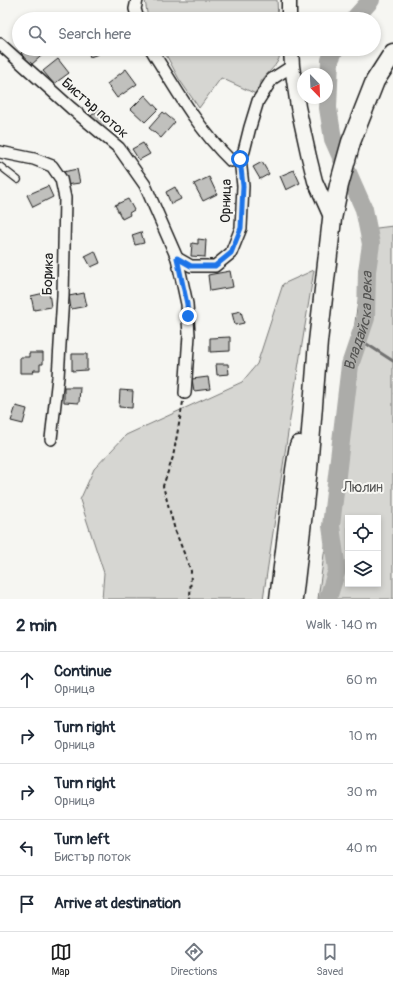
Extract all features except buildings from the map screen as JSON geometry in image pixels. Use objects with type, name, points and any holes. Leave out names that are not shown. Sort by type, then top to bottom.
[{"type":"highway","points":[[293,599],[308,469],[318,342],[332,219],[339,185],[351,142],[375,81],[393,53]]},
{"type":"highway","points":[[279,599],[295,470],[318,342]]},
{"type":"street","points":[[136,12],[137,0]]},
{"type":"street","points":[[289,0],[290,12]]},
{"type":"street","name":"Бистър поток","points":[[0,44],[12,55]]},
{"type":"street","name":"Бистър поток","points":[[13,56],[118,148],[145,185],[177,258],[187,304],[189,335],[185,393]]},
{"type":"street","name":"Орница","points":[[155,56],[194,118],[231,161],[240,159]]},
{"type":"street","points":[[291,56],[298,107],[309,157],[315,181],[332,219]]},
{"type":"street","name":"Орница","points":[[177,258],[191,266],[215,266],[231,253],[241,228],[243,186],[240,159],[244,152],[258,101],[272,79],[292,66]]},
{"type":"street","name":"Борика","points":[[0,152],[34,159],[52,166],[61,179],[65,198],[63,296],[58,377],[51,439]]},
{"type":"lane","points":[[0,166],[18,180]]},
{"type":"path","points":[[185,393],[174,456],[163,486],[175,530],[191,571],[190,599]]},
{"type":"green space","points":[[145,0],[277,0],[278,12],[147,12]]},
{"type":"green space","points":[[167,56],[280,56],[275,66],[260,84],[256,94],[221,78],[199,108],[179,79]]},
{"type":"green space","name":"Люлин","points":[[393,226],[393,599],[318,599],[369,229]]},
{"type":"green space","points":[[314,270],[263,599],[102,599],[104,573],[80,500],[94,469],[126,435],[242,382],[257,364],[283,284]]},
{"type":"waterway","name":"Владайска река","points":[[360,12],[371,0]]},
{"type":"waterway","name":"Владайска река","points":[[329,599],[328,598],[337,570],[331,526],[350,365],[366,318],[367,271],[371,244],[364,209],[333,139],[328,108],[330,60],[332,56]]},
{"type":"waterway","points":[[359,339],[393,361]]},
{"type":"route","points":[[188,316],[187,304],[177,258],[191,266],[215,266],[231,253],[241,228],[243,186],[240,159]]}]
